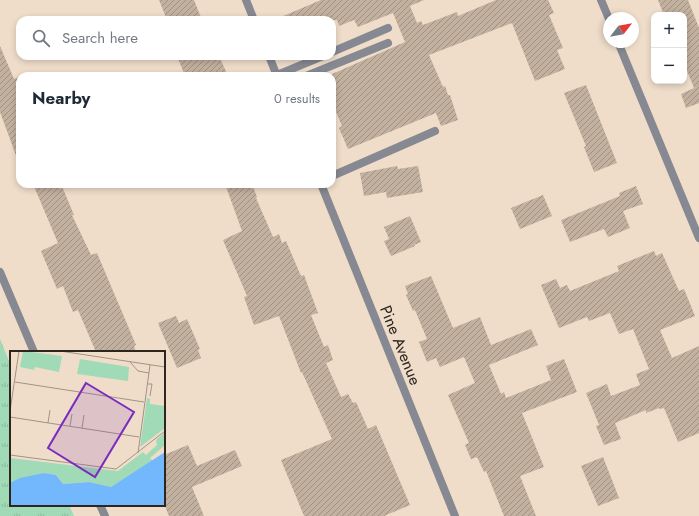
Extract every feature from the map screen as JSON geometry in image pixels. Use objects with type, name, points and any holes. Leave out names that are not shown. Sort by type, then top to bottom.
[{"type":"street","points":[[246,0],[252,16]]},
{"type":"street","points":[[601,0],[606,12]]},
{"type":"street","points":[[336,50],[388,28]]},
{"type":"street","points":[[316,72],[388,43]]},
{"type":"street","points":[[620,48],[699,238]]},
{"type":"street","points":[[271,60],[275,72]]},
{"type":"street","points":[[286,72],[314,60]]},
{"type":"street","points":[[336,174],[435,131]]},
{"type":"street","name":"Pine Avenue","points":[[323,188],[455,516]]},
{"type":"street","points":[[0,272],[34,351]]},
{"type":"street","points":[[100,506],[105,516]]},
{"type":"green space","points":[[0,339],[10,364],[10,506],[69,506],[74,516],[0,516]]},
{"type":"building","points":[[159,0],[194,0],[200,16],[165,16]]},
{"type":"building","points":[[321,0],[424,0],[410,6],[417,23],[421,21],[423,25],[457,12],[458,16],[496,0],[548,0],[554,13],[549,15],[563,48],[557,50],[565,69],[535,81],[512,23],[429,55],[443,87],[445,86],[448,95],[450,95],[458,120],[441,126],[436,113],[348,149],[339,128],[342,126],[336,112],[336,72],[405,42],[393,13],[358,27],[354,20],[339,26],[336,16],[283,16]]},
{"type":"building","points":[[658,0],[688,0],[699,28],[699,103],[686,108],[681,94],[694,88],[687,70],[687,12],[663,12]]},
{"type":"building","points":[[0,46],[14,79],[16,78],[16,156],[0,112]]},
{"type":"building","points":[[179,60],[221,60],[226,72],[183,72]]},
{"type":"building","points":[[586,85],[617,163],[594,172],[584,147],[586,146],[564,93]]},
{"type":"building","points":[[397,166],[398,169],[418,166],[423,192],[387,198],[386,192],[364,196],[360,173]]},
{"type":"building","points":[[636,186],[643,204],[623,211],[630,228],[608,237],[604,229],[570,242],[561,220],[620,196],[619,193]]},
{"type":"building","points":[[35,188],[63,188],[74,215],[72,215],[91,255],[97,253],[136,345],[134,346],[136,351],[96,351],[78,310],[73,312],[63,286],[57,289],[41,251],[58,243]]},
{"type":"building","points":[[226,188],[254,188],[257,197],[256,198],[273,237],[279,234],[282,243],[286,241],[301,276],[304,275],[318,313],[311,315],[324,347],[328,345],[333,360],[326,363],[341,397],[348,394],[353,403],[356,402],[368,429],[376,425],[410,505],[384,516],[304,516],[281,460],[332,439],[302,372],[301,373],[279,316],[254,325],[244,297],[247,296],[223,240],[242,231]]},
{"type":"building","points":[[543,195],[552,216],[520,229],[511,208]]},
{"type":"building","points":[[410,216],[421,242],[391,256],[384,241],[389,239],[384,227]]},
{"type":"building","points":[[654,251],[656,256],[662,253],[679,291],[684,289],[695,316],[660,330],[672,358],[699,346],[699,433],[678,442],[664,408],[659,408],[646,413],[646,410],[615,423],[621,439],[604,445],[596,426],[599,425],[586,393],[607,384],[611,396],[640,385],[636,374],[649,369],[633,329],[619,334],[610,313],[589,321],[587,317],[559,328],[541,285],[556,279],[560,288],[567,285],[570,291],[619,271],[617,266]]},
{"type":"building","points":[[431,276],[453,328],[480,317],[491,345],[531,329],[538,345],[489,365],[501,394],[504,392],[506,398],[551,380],[546,366],[564,359],[577,392],[522,413],[544,467],[520,476],[536,516],[504,516],[486,471],[484,472],[477,457],[471,459],[465,445],[469,443],[448,395],[475,383],[464,357],[440,367],[436,358],[427,362],[419,342],[427,339],[415,310],[413,311],[406,295],[408,294],[405,286]]},
{"type":"building","points":[[176,316],[179,323],[187,319],[200,349],[198,350],[201,358],[177,368],[158,323]]},
{"type":"building","points":[[188,445],[197,466],[235,450],[242,466],[192,487],[204,516],[169,516],[165,506],[165,455]]},
{"type":"building","points":[[603,457],[619,498],[598,506],[581,466]]}]
